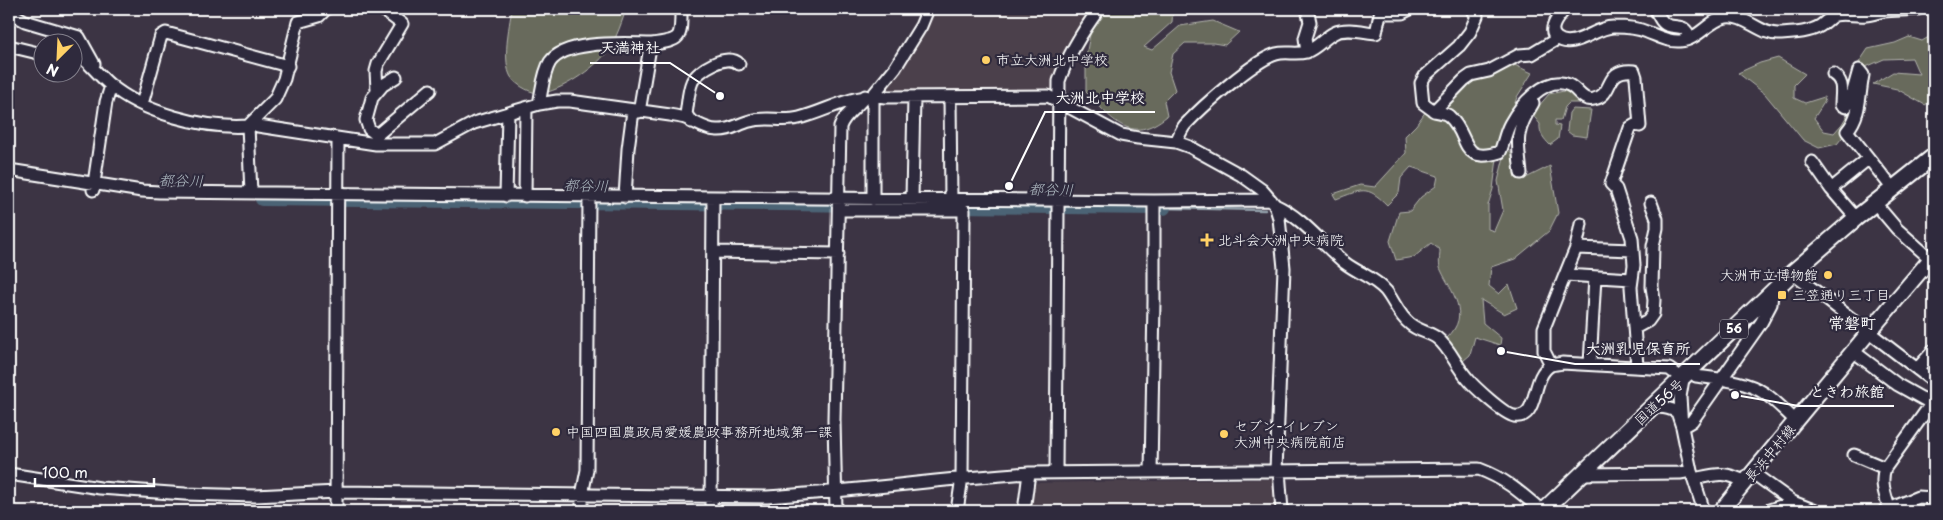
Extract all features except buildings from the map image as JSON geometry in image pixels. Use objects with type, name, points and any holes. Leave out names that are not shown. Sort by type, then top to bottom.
[{"type":"highway","name":"国道56号","points":[[1542,511],[1792,273],[1856,218],[1934,156]]},
{"type":"main road","name":"長浜中村線","points":[[1721,511],[1853,351],[1933,259]]},
{"type":"street","points":[[251,193],[250,124],[275,99],[288,66],[298,22],[319,16],[326,9]]},
{"type":"street","points":[[377,139],[369,129],[366,120],[376,90],[376,71],[378,64],[402,24],[382,9]]},
{"type":"street","points":[[539,104],[551,61],[576,47],[652,44],[673,41],[678,36],[681,26],[681,9]]},
{"type":"street","points":[[836,511],[834,420],[840,127],[842,121],[869,96],[894,68],[921,26],[928,9]]},
{"type":"street","points":[[1056,472],[1059,81],[1065,62],[1082,32],[1099,9]]},
{"type":"street","points":[[1307,9],[1310,22],[1305,38],[1307,52]]},
{"type":"street","points":[[1176,142],[1184,126],[1214,98],[1256,64],[1274,55],[1286,52],[1300,54],[1307,52],[1335,32],[1376,34],[1381,11],[1402,13],[1410,9]]},
{"type":"street","points":[[1472,9],[1477,16],[1470,32],[1459,46],[1425,76],[1421,83],[1423,103],[1434,111],[1448,115],[1456,125],[1468,149],[1478,156],[1488,156],[1500,152],[1510,123],[1536,90],[1551,84],[1563,84],[1574,88],[1583,98],[1593,100],[1602,96],[1617,73],[1623,70],[1634,71],[1640,126],[1635,125],[1630,128],[1611,184],[1616,189],[1632,238],[1634,265],[1631,287],[1637,366]]},
{"type":"street","points":[[1564,9],[1553,26],[1557,39],[1567,42],[1578,40],[1602,28],[1614,27],[1646,32],[1669,41],[1681,41],[1690,38],[1719,19],[1729,17],[1739,18],[1765,32],[1777,34],[1807,31],[1820,26],[1834,15],[1866,16],[1885,11],[1918,9]]},
{"type":"street","points":[[1655,9],[1662,21],[1667,25],[1682,28],[1690,38]]},
{"type":"street","points":[[9,12],[25,22],[79,37],[100,73],[99,76]]},
{"type":"street","points":[[142,104],[161,36],[166,33],[288,66]]},
{"type":"street","points":[[1434,111],[1471,75],[1489,71],[1519,55],[1532,54],[1557,39]]},
{"type":"street","points":[[626,197],[628,149],[652,44]]},
{"type":"street","points":[[9,46],[32,52]]},
{"type":"street","points":[[82,57],[111,86],[142,104],[177,117],[204,123],[250,124],[338,139],[377,139],[435,144],[474,123],[539,104],[557,101],[570,101],[636,112],[670,115],[716,130],[730,130],[749,121],[763,118],[784,121],[799,118],[869,96],[1048,96],[1121,135],[1176,142],[1241,175],[1262,190],[1273,202],[1287,210],[1307,226],[1346,263],[1376,281],[1386,290],[1402,316],[1410,324],[1437,338],[1445,346],[1467,379],[1502,410],[1514,416],[1523,415],[1530,410],[1534,400],[1537,380],[1551,365],[1562,363],[1668,369],[1687,375],[1721,380],[1754,388],[1764,393],[1796,421]]},
{"type":"street","points":[[691,122],[686,114],[692,80],[702,71],[721,60],[732,59],[739,64]]},
{"type":"street","points":[[1833,74],[1839,78],[1842,84],[1841,105],[1846,107],[1850,102],[1859,70],[1864,75],[1859,112],[1847,132],[1893,189]]},
{"type":"street","points":[[376,90],[396,77]]},
{"type":"street","points":[[1521,173],[1517,139],[1523,121],[1540,95],[1548,89],[1563,84]]},
{"type":"street","points":[[93,187],[106,102],[111,86]]},
{"type":"street","points":[[377,139],[430,90]]},
{"type":"street","points":[[869,96],[873,199]]},
{"type":"street","points":[[912,199],[914,97]]},
{"type":"street","points":[[950,97],[951,200]]},
{"type":"street","points":[[525,196],[526,108]]},
{"type":"street","points":[[506,196],[508,113]]},
{"type":"street","points":[[336,511],[338,139]]},
{"type":"street","points":[[1831,189],[1868,159]]},
{"type":"street","points":[[1812,162],[1831,189],[1856,218]]},
{"type":"street","points":[[9,170],[93,187],[142,191],[251,193],[339,198],[525,196],[589,200],[626,197],[713,202],[839,205],[1154,206],[1273,202]]},
{"type":"street","points":[[839,205],[873,199],[951,200],[964,205]]},
{"type":"street","points":[[582,511],[582,495],[587,470],[589,200]]},
{"type":"street","points":[[711,511],[713,202]]},
{"type":"street","points":[[1273,202],[1279,218],[1284,268],[1277,470],[1282,511]]},
{"type":"street","points":[[1635,328],[1648,321],[1653,314],[1653,246],[1657,228],[1656,218],[1650,203]]},
{"type":"street","points":[[1875,203],[1897,229],[1933,259]]},
{"type":"street","points":[[957,511],[962,477],[964,205]]},
{"type":"street","points":[[1151,472],[1154,206]]},
{"type":"street","points":[[1551,365],[1544,351],[1544,328],[1576,248],[1581,224]]},
{"type":"street","points":[[1576,248],[1633,250]]},
{"type":"street","points":[[713,252],[838,254]]},
{"type":"street","points":[[1792,273],[1934,382]]},
{"type":"street","points":[[1565,275],[1632,279]]},
{"type":"street","points":[[1590,364],[1595,277]]},
{"type":"street","points":[[1682,427],[1692,422],[1761,323],[1771,304],[1772,293]]},
{"type":"street","points":[[1918,368],[1934,350]]},
{"type":"street","points":[[1853,351],[1898,385],[1933,402],[1885,468],[1882,484],[1887,510],[1918,497],[1934,498]]},
{"type":"street","points":[[1682,427],[1680,397],[1687,375]]},
{"type":"street","points":[[1652,408],[1659,406],[1669,407],[1677,412],[1692,475],[1704,511]]},
{"type":"street","points":[[1854,455],[1885,468]]},
{"type":"street","points":[[9,474],[100,488],[185,494],[254,496],[337,492],[766,497],[836,492],[962,477],[1029,473],[1479,469],[1497,476],[1515,487],[1542,511]]},
{"type":"street","points":[[1024,511],[1029,473]]},
{"type":"street","points":[[1581,474],[1680,473],[1692,475],[1730,474],[1750,477],[1794,502],[1816,511]]},
{"type":"street","points":[[1766,511],[1794,502]]},
{"type":"shaded area","name":"市立大洲北中学校","points":[[935,9],[1095,9],[1058,69],[1052,94],[888,91],[888,87],[915,50],[928,28]]},
{"type":"shaded area","points":[[1275,479],[1277,511],[1029,511],[1033,483]]},
{"type":"green space","points":[[512,9],[626,9],[613,43],[598,62],[562,86],[540,93],[521,87],[511,77],[508,70],[507,44]]},
{"type":"green space","points":[[1107,9],[1173,9],[1172,22],[1144,47],[1152,50],[1180,26],[1213,21],[1239,32],[1225,45],[1185,43],[1173,54],[1169,72],[1175,90],[1164,101],[1167,116],[1154,125],[1142,129],[1132,129],[1113,119],[1086,92],[1086,56],[1091,29]]},
{"type":"green space","points":[[1934,34],[1934,99],[1925,105],[1897,89],[1873,84],[1893,72],[1919,74],[1912,58],[1884,59],[1859,70],[1856,67],[1868,49],[1895,43],[1909,37],[1922,41]]},
{"type":"green space","points":[[1778,58],[1805,74],[1794,85],[1794,98],[1805,103],[1824,97],[1825,101],[1814,118],[1824,131],[1834,133],[1852,107],[1853,124],[1837,144],[1819,148],[1803,140],[1765,94],[1738,73],[1760,63]]},
{"type":"green space","points":[[1508,62],[1532,73],[1517,97],[1498,151],[1493,189],[1488,205],[1488,229],[1494,231],[1503,210],[1498,181],[1506,149],[1514,156],[1517,174],[1528,177],[1550,166],[1558,213],[1549,231],[1515,259],[1491,267],[1489,286],[1499,294],[1509,284],[1517,308],[1504,314],[1481,300],[1483,323],[1501,338],[1500,345],[1475,337],[1470,355],[1463,361],[1447,338],[1454,329],[1459,312],[1454,295],[1440,268],[1440,250],[1431,243],[1414,257],[1396,260],[1390,241],[1399,212],[1410,211],[1421,197],[1436,186],[1438,176],[1411,167],[1401,178],[1399,193],[1387,205],[1380,198],[1368,192],[1358,191],[1336,199],[1333,194],[1360,185],[1375,187],[1406,153],[1405,136],[1426,111],[1462,85]]},
{"type":"green space","points":[[1564,91],[1582,103],[1569,103],[1565,107],[1561,120],[1555,120],[1555,125],[1560,126],[1558,139],[1550,145],[1542,136],[1540,124],[1532,114],[1549,94]]},
{"type":"green space","points":[[1572,109],[1591,110],[1587,137],[1572,135],[1567,131],[1569,113]]},
{"type":"waterway","name":"都谷川","points":[[262,199],[878,205]]},
{"type":"waterway","name":"都谷川","points":[[950,206],[1164,208]]},
{"type":"waterway","points":[[1164,208],[1265,210]]},
{"type":"place","name":"市立大洲北中学校","points":[[986,60]]},
{"type":"place","name":"天満神社","points":[[720,96]]},
{"type":"place","name":"大洲北中学校","points":[[1009,186]]},
{"type":"place","name":"北斗会大洲中央病院","points":[[1207,240]]},
{"type":"place","name":"大洲市立博物館","points":[[1828,275]]},
{"type":"place","name":"三笠通り三丁目","points":[[1782,295]]},
{"type":"place","name":"大洲乳児保育所","points":[[1501,351]]},
{"type":"place","name":"ときわ旅館","points":[[1735,395]]},
{"type":"place","name":"中国四国農政局愛媛農政事務所地域第一課","points":[[556,432]]},
{"type":"place","name":"セブン-イレブン 大洲中央病院前店","points":[[1224,434]]},
{"type":"district","name":"常磐町","points":[[1852,323]]}]
